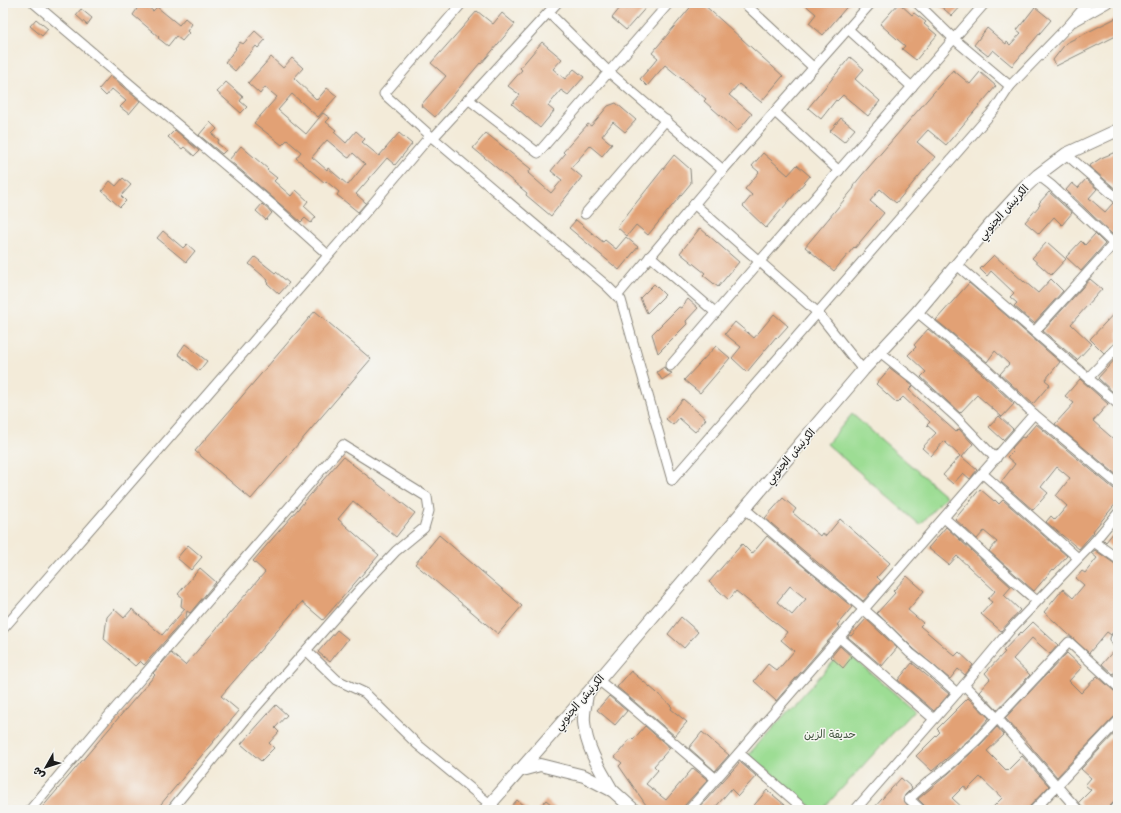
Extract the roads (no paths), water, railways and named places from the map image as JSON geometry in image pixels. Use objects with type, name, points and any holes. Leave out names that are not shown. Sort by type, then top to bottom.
[{"type":"main road","name":"الكرنيش الجنوبي","points":[[490,808],[518,771],[587,694],[863,370],[916,312],[990,225],[1038,175],[1066,154],[1118,130]]},
{"type":"main road","points":[[587,694],[583,721],[588,745],[613,791]]},
{"type":"main road","points":[[518,771],[540,765],[584,776],[613,791],[634,810]]},
{"type":"street","points":[[34,3],[276,208],[328,256]]},
{"type":"street","points":[[462,3],[384,94],[432,137],[607,286],[621,300],[672,480],[995,109],[1010,86],[1070,24],[1088,3]]},
{"type":"street","points":[[3,629],[432,137],[557,3]]},
{"type":"street","points":[[468,99],[538,153],[669,3]]},
{"type":"street","points":[[744,3],[814,68]]},
{"type":"street","points":[[617,296],[722,170],[871,3]]},
{"type":"street","points":[[917,3],[954,39],[1010,86]]},
{"type":"street","points":[[670,366],[985,3]]},
{"type":"street","points":[[1070,24],[1107,3]]},
{"type":"street","points":[[549,12],[610,72],[722,170]]},
{"type":"street","points":[[848,30],[912,87]]},
{"type":"street","points":[[774,112],[839,171]]},
{"type":"street","points":[[586,214],[666,120]]},
{"type":"street","points":[[1066,154],[1118,199]]},
{"type":"street","points":[[1035,331],[1117,243],[1051,184],[1038,175]]},
{"type":"street","points":[[694,204],[817,312],[863,370]]},
{"type":"street","points":[[650,256],[716,313]]},
{"type":"street","points":[[957,265],[1118,404]]},
{"type":"street","points":[[916,312],[985,368],[1034,414],[1118,484]]},
{"type":"street","points":[[1088,378],[1118,347]]},
{"type":"street","points":[[880,352],[916,381],[957,418],[996,459]]},
{"type":"street","points":[[689,810],[1034,414]]},
{"type":"street","points":[[30,810],[112,712],[344,445],[427,497],[429,511],[424,528],[396,551],[307,652],[256,707],[171,810]]},
{"type":"street","points":[[983,474],[1078,558]]},
{"type":"street","points":[[745,509],[884,627],[910,653],[957,693]]},
{"type":"street","points":[[855,810],[1010,630],[1094,542],[1118,513]]},
{"type":"street","points":[[944,518],[1015,583],[1037,601]]},
{"type":"street","points":[[1094,542],[1118,559]]},
{"type":"street","points":[[1118,634],[1115,639],[1118,644]]},
{"type":"street","points":[[840,638],[934,719]]},
{"type":"street","points":[[921,810],[909,799],[928,782],[945,770],[998,719],[1069,642],[1118,687]]},
{"type":"street","points":[[307,652],[337,680],[365,693],[417,744],[490,808]]},
{"type":"street","points":[[598,680],[716,779]]},
{"type":"street","points":[[964,685],[998,719],[1078,810]]},
{"type":"street","points":[[1034,810],[1118,721]]},
{"type":"street","points":[[739,753],[805,810]]},
{"type":"street","points":[[1114,810],[1118,806]]},
{"type":"park label","name":"حديقة الزين","points":[[830,734]]}]
